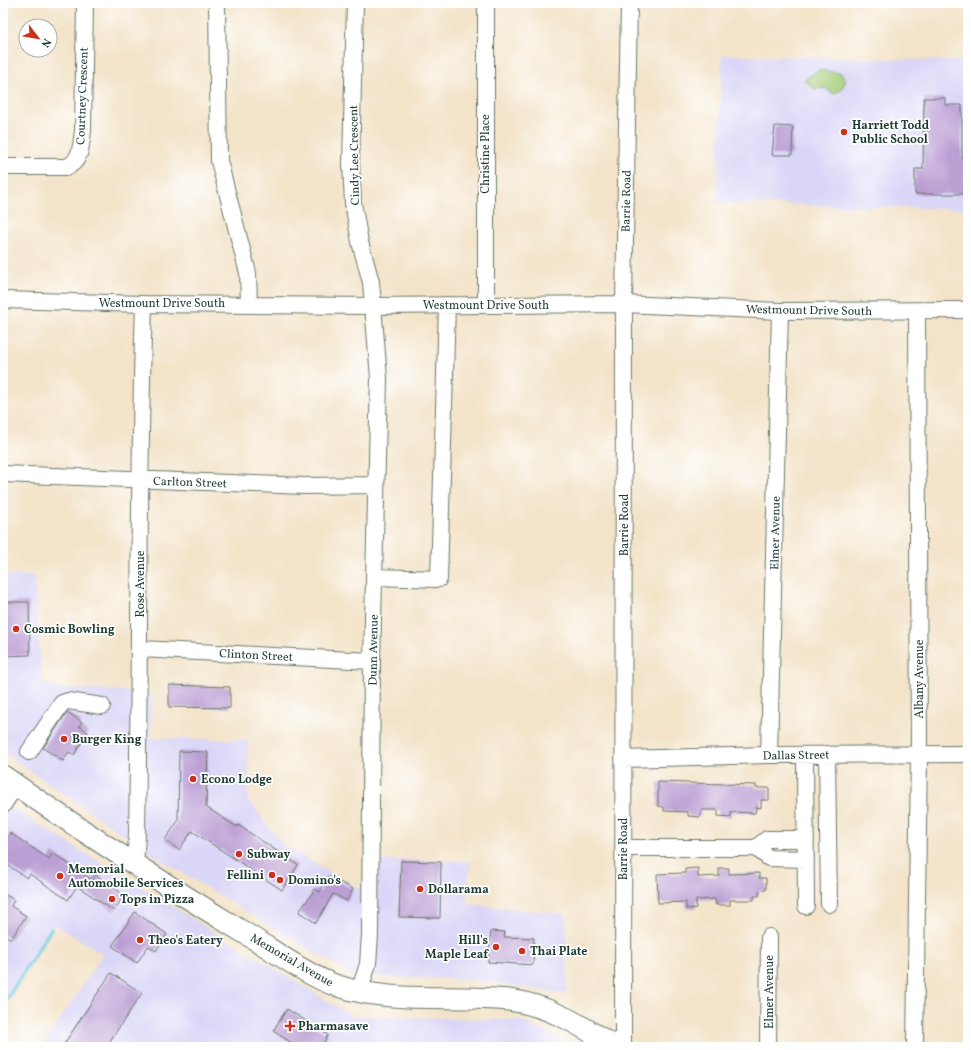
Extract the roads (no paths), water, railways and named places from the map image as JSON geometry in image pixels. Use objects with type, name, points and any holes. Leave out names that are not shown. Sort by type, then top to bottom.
[{"type":"main road","name":"Memorial Avenue","points":[[9,781],[135,864],[320,978],[337,986],[359,992],[403,997],[510,1000],[532,1005],[572,1020],[615,1047]]},
{"type":"street","name":"Courtney Crescent","points":[[3,167],[67,167],[74,164],[80,152],[83,130],[85,3]]},
{"type":"street","points":[[217,3],[219,161],[248,272],[249,304]]},
{"type":"street","name":"Cindy Lee Crescent","points":[[355,3],[351,163],[353,203],[360,242],[371,282],[373,306]]},
{"type":"street","name":"Christine Place","points":[[486,3],[486,305]]},
{"type":"street","name":"Barrie Road","points":[[623,1047],[624,304],[629,3]]},
{"type":"street","name":"Westmount Drive South","points":[[3,300],[144,304],[373,306],[624,304],[780,311],[968,310]]},
{"type":"street","name":"Rose Avenue","points":[[135,864],[137,834],[140,649],[139,480],[144,304]]},
{"type":"street","points":[[374,577],[439,579],[447,305]]},
{"type":"street","name":"Dunn Avenue","points":[[359,992],[368,964],[370,934],[372,661],[379,378],[373,306]]},
{"type":"street","name":"Elmer Avenue","points":[[769,755],[780,311]]},
{"type":"street","name":"Albany Avenue","points":[[915,1047],[919,754],[917,311]]},
{"type":"street","name":"Carlton Street","points":[[3,474],[304,486],[376,485]]},
{"type":"street","name":"Clinton Street","points":[[140,649],[372,661]]},
{"type":"street","points":[[29,752],[62,703],[68,701],[102,706]]},
{"type":"street","points":[[805,754],[806,906]]},
{"type":"street","name":"Dallas Street","points":[[623,759],[805,754],[968,754]]},
{"type":"street","points":[[827,754],[829,904]]},
{"type":"street","points":[[3,805],[9,781]]},
{"type":"street","points":[[756,848],[767,839],[806,839]]},
{"type":"street","points":[[623,848],[756,848],[769,858],[806,859]]},
{"type":"street","name":"Elmer Avenue","points":[[768,1047],[769,937]]},
{"type":"waterway","points":[[3,1005],[51,929]]},
{"type":"place","name":"Harriett Todd Public School","points":[[844,132]]},
{"type":"place","name":"Cosmic Bowling","points":[[16,629]]},
{"type":"place","name":"Burger King","points":[[64,739]]},
{"type":"place","name":"Econo Lodge","points":[[193,779]]},
{"type":"place","name":"Subway","points":[[239,854]]},
{"type":"place","name":"Fellini","points":[[272,875]]},
{"type":"place","name":"Memorial Automobile Services","points":[[60,876]]},
{"type":"place","name":"Domino's","points":[[280,880]]},
{"type":"place","name":"Dollarama","points":[[420,889]]},
{"type":"place","name":"Tops in Pizza","points":[[112,899]]},
{"type":"place","name":"Theo's Eatery","points":[[140,940]]},
{"type":"place","name":"Hill's Maple Leaf","points":[[496,947]]},
{"type":"place","name":"Thai Plate","points":[[522,951]]},
{"type":"place","name":"Pharmasave","points":[[290,1026]]}]
